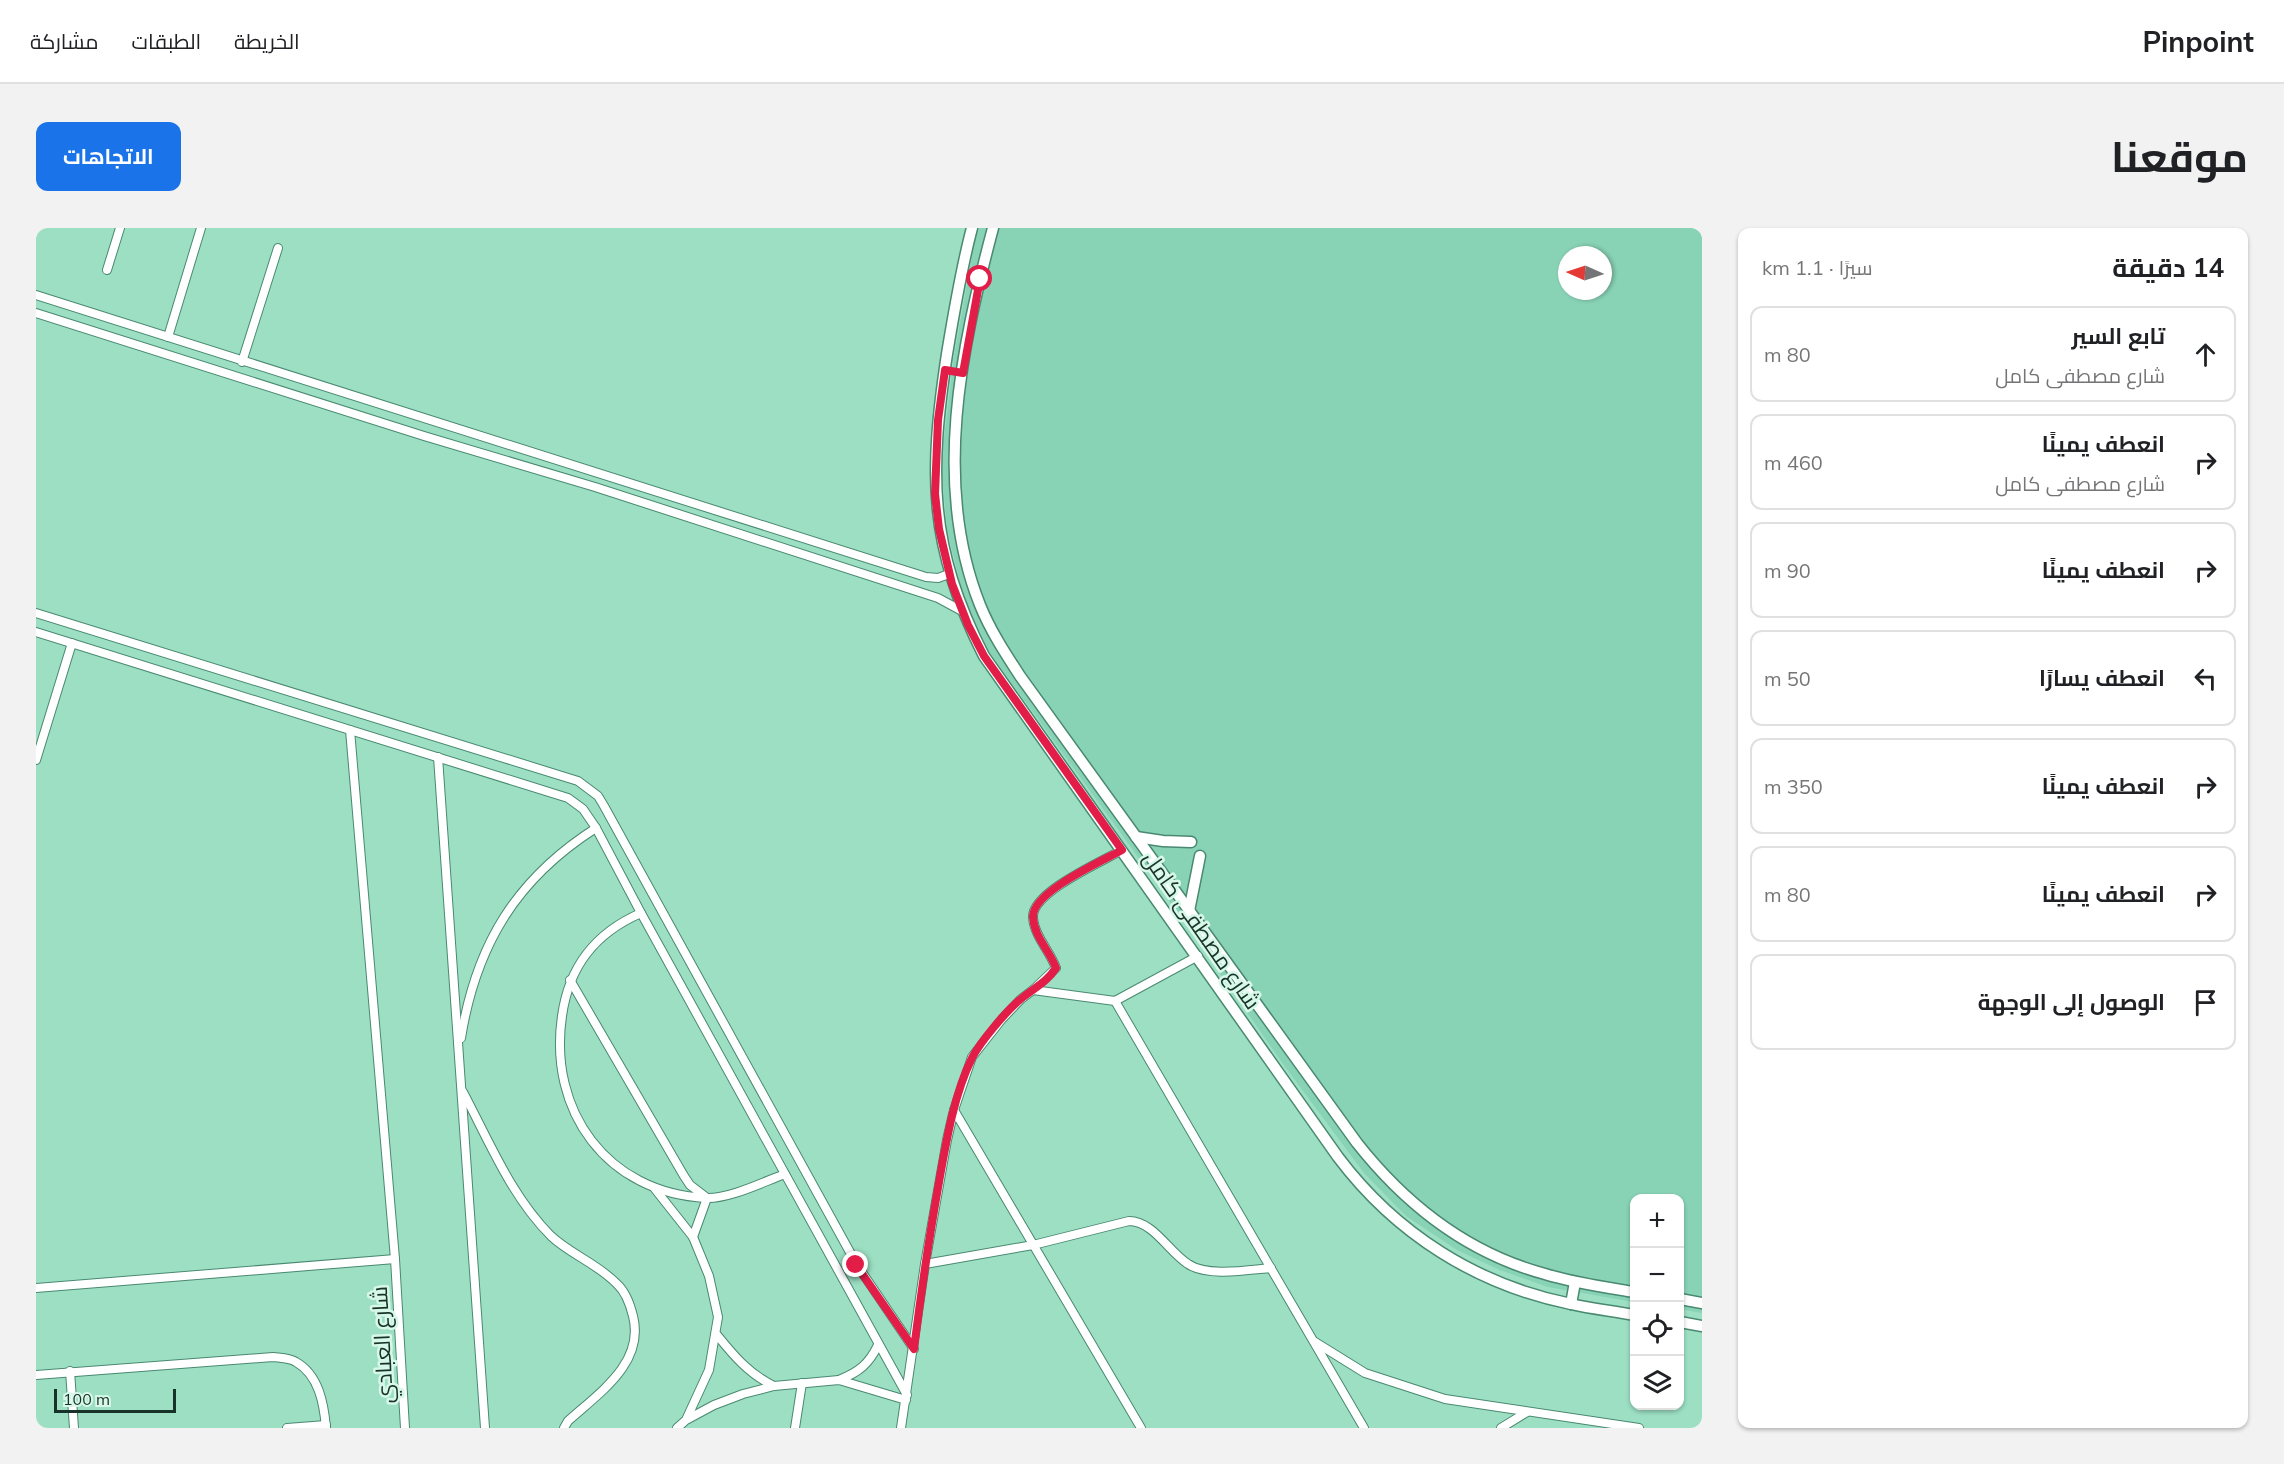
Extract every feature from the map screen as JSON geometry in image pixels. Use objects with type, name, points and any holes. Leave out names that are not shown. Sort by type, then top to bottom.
[{"type":"street","points":[[107,270],[120,228]]},
{"type":"street","points":[[168,337],[201,228]]},
{"type":"street","name":"شارع مصطفى كامل","points":[[972,228],[961,273],[938,420],[935,494],[939,529],[950,574],[962,611],[984,656],[1338,1157],[1374,1201],[1417,1237],[1465,1268],[1500,1284],[1571,1304],[1630,1314]]},
{"type":"street","name":"شارع مصطفى كامل","points":[[993,228],[973,312],[963,373],[956,439],[955,498],[967,567],[980,606],[998,642],[1020,676],[1356,1143],[1395,1188],[1428,1217],[1473,1245],[1542,1274],[1630,1291]]},
{"type":"street","points":[[242,362],[278,248]]},
{"type":"street","points":[[36,295],[242,362],[926,576],[938,578],[950,574]]},
{"type":"street","points":[[36,313],[416,434],[606,490],[938,598],[962,611]]},
{"type":"street","points":[[945,370],[963,373]]},
{"type":"street","points":[[36,613],[578,781],[589,787],[610,816],[856,1265],[914,1349]]},
{"type":"street","points":[[36,632],[568,798],[583,809],[596,828],[906,1398]]},
{"type":"street","points":[[36,760],[72,644]]},
{"type":"street","name":"شارع العبادي","points":[[350,730],[395,1259],[405,1428]]},
{"type":"street","points":[[438,757],[485,1428]]},
{"type":"street","points":[[459,1052],[466,1005],[481,960],[503,918],[532,880],[566,847],[596,828]]},
{"type":"street","points":[[1136,837],[1191,842]]},
{"type":"street","points":[[901,1428],[925,1264],[947,1140],[954,1110],[972,1057],[1002,1019],[1056,968],[1039,939],[1033,916],[1035,909],[1063,882],[1122,850]]},
{"type":"street","points":[[1189,911],[1200,856]]},
{"type":"street","points":[[1142,878],[1157,867]]},
{"type":"street","points":[[1151,891],[1167,880]]},
{"type":"street","points":[[641,913],[619,923],[600,937],[570,980],[559,1038],[560,1066],[566,1093],[577,1119],[592,1142],[612,1162],[655,1189],[707,1198],[723,1195],[785,1174]]},
{"type":"street","points":[[1033,990],[1115,1001],[1198,956]]},
{"type":"street","points":[[570,980],[684,1176],[690,1185],[707,1198]]},
{"type":"street","points":[[1115,1001],[1364,1428]]},
{"type":"street","points":[[461,1088],[515,1190],[551,1236],[617,1284],[630,1303],[636,1325],[634,1348],[624,1369],[568,1421],[564,1428]]},
{"type":"street","points":[[954,1110],[1141,1428]]},
{"type":"street","points":[[655,1189],[693,1237],[709,1276],[718,1317],[710,1370],[687,1420]]},
{"type":"street","points":[[693,1237],[707,1198]]},
{"type":"street","points":[[925,1264],[1033,1245],[1137,1221],[1148,1228],[1188,1265],[1196,1268],[1239,1271],[1271,1268]]},
{"type":"street","points":[[36,1288],[395,1259]]},
{"type":"street","points":[[1571,1304],[1575,1282]]},
{"type":"street","points":[[1684,1300],[1702,1303]]},
{"type":"street","points":[[1684,1323],[1702,1326]]},
{"type":"street","points":[[717,1335],[736,1359],[755,1377],[774,1386]]},
{"type":"street","points":[[1314,1341],[1365,1373],[1445,1399],[1639,1428]]},
{"type":"street","points":[[677,1428],[687,1420],[724,1401],[774,1386],[839,1380],[856,1373],[870,1361],[878,1345]]},
{"type":"street","points":[[36,1375],[273,1357],[295,1361],[309,1374],[319,1390],[325,1408],[326,1426],[287,1428]]},
{"type":"street","points":[[70,1371],[74,1428]]},
{"type":"street","points":[[839,1380],[906,1398]]},
{"type":"street","points":[[795,1428],[802,1383]]},
{"type":"street","points":[[1501,1428],[1528,1411]]},
{"type":"shaded area","points":[[979,228],[1702,228],[1702,1313],[1684,1310],[1684,1194],[1630,1194],[1630,1301],[1548,1287],[1500,1270],[1457,1250],[1406,1216],[1364,1173],[1283,1064],[1154,879],[990,653],[963,596],[947,529],[941,463],[954,356]]},
{"type":"route","points":[[856,1265],[914,1349],[925,1264],[947,1140],[954,1110],[972,1057],[1002,1019],[1021,999],[1041,985],[1056,968],[1039,939],[1033,916],[1035,909],[1063,882],[1122,850],[984,656],[962,611],[946,561],[935,494],[938,420],[945,370],[963,373],[980,279]]}]
